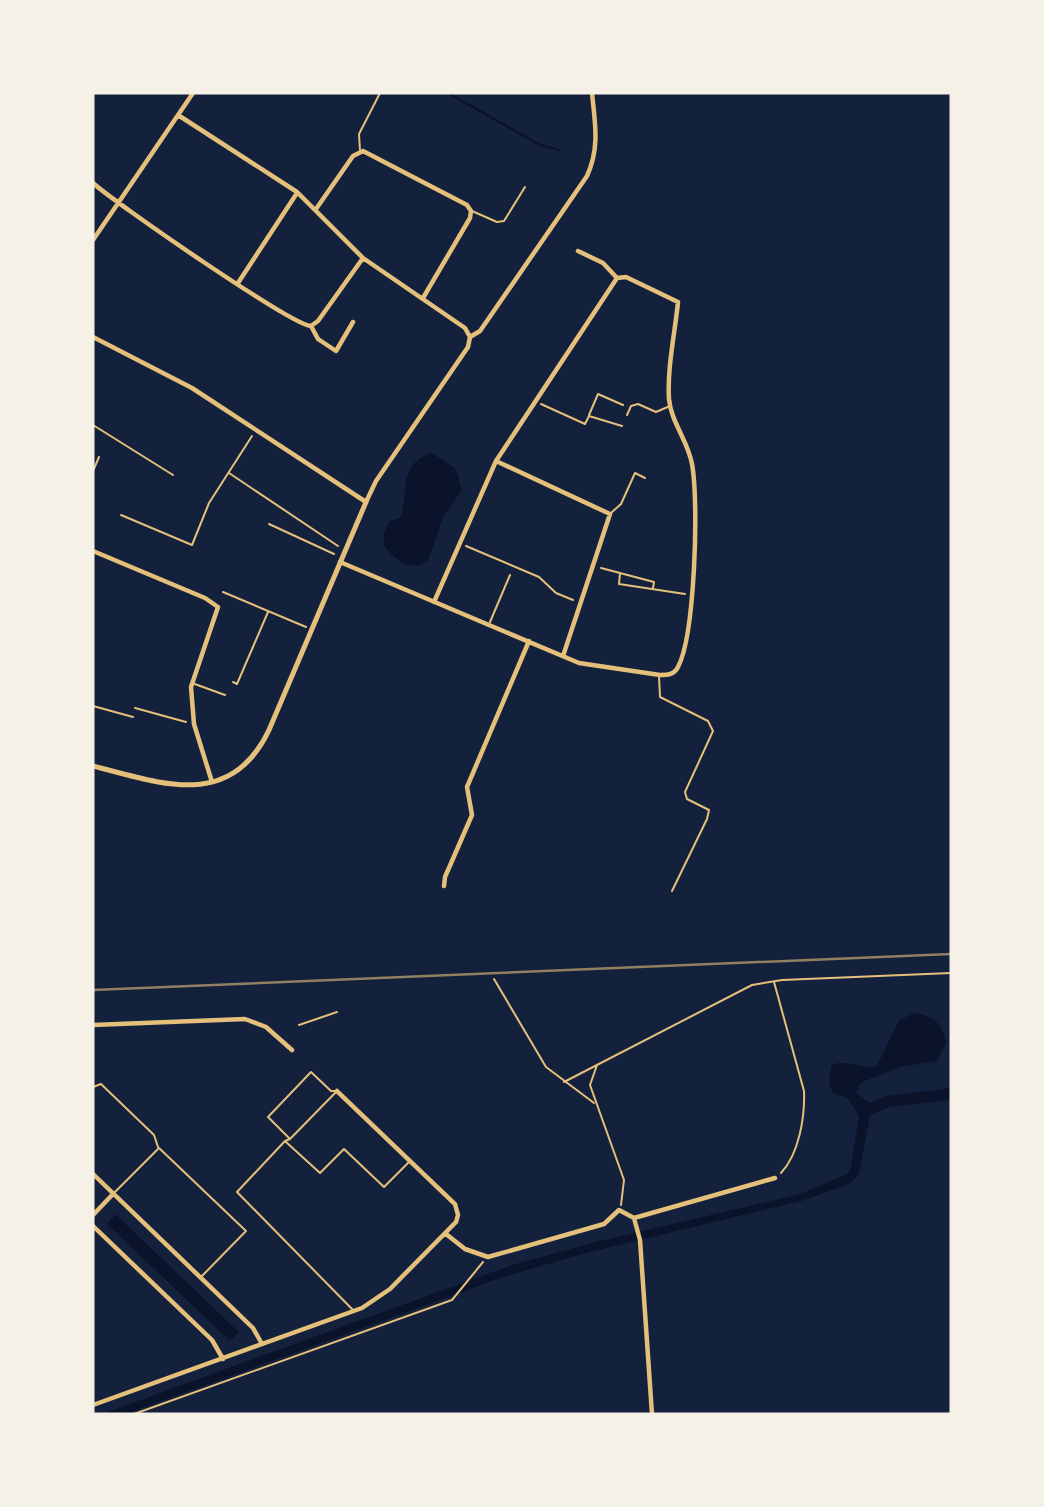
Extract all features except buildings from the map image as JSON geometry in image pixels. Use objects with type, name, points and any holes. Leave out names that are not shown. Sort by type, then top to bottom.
[{"type":"street","points":[[93,240],[192,93]]},
{"type":"street","points":[[470,337],[480,331],[587,176],[594,159],[597,140],[592,93]]},
{"type":"street","points":[[93,766],[170,786],[212,783],[244,764],[262,743],[376,481],[468,347],[470,337],[464,328],[363,258],[297,192],[178,115]]},
{"type":"street","points":[[316,209],[360,151],[467,205],[471,211],[455,247],[423,298]]},
{"type":"street","points":[[93,183],[119,205],[303,325],[311,326],[318,321],[363,258]]},
{"type":"street","points":[[238,283],[297,192]]},
{"type":"street","points":[[578,251],[603,263],[617,278]]},
{"type":"street","points":[[341,560],[434,602],[589,665],[669,675],[678,667],[693,595],[693,468],[671,406],[678,302],[674,298],[626,277],[617,278],[496,461],[434,602]]},
{"type":"street","points":[[311,326],[318,340],[335,351],[353,322]]},
{"type":"street","points":[[93,337],[192,388],[366,502]]},
{"type":"street","points":[[496,461],[610,514],[590,565],[564,656]]},
{"type":"street","points":[[93,551],[216,604],[218,612],[191,682],[194,724],[212,783]]},
{"type":"street","points":[[444,886],[472,815],[467,787],[529,641]]},
{"type":"street","points":[[93,1025],[245,1019],[266,1027],[292,1050]]},
{"type":"street","points":[[93,1405],[354,1311],[381,1297],[446,1234],[458,1215],[455,1204],[337,1091]]},
{"type":"street","points":[[93,1174],[253,1328],[262,1344]]},
{"type":"street","points":[[446,1234],[465,1250],[488,1257],[598,1226],[619,1210],[634,1218],[775,1178]]},
{"type":"street","points":[[93,1215],[113,1194]]},
{"type":"street","points":[[634,1218],[640,1240],[652,1414]]},
{"type":"street","points":[[93,1226],[212,1340],[223,1359]]},
{"type":"lane","points":[[360,151],[359,134],[380,93]]},
{"type":"lane","points":[[471,211],[497,222],[504,221],[524,187]]},
{"type":"lane","points":[[628,415],[631,406],[638,404],[656,412],[671,406]]},
{"type":"lane","points":[[93,425],[173,475]]},
{"type":"lane","points":[[610,514],[621,504],[635,473],[645,478]]},
{"type":"lane","points":[[489,625],[510,575]]},
{"type":"lane","points":[[660,675],[660,697],[708,721],[713,731],[684,792],[687,799],[709,810],[707,819],[672,891]]},
{"type":"lane","points":[[191,682],[225,695]]},
{"type":"lane","points":[[299,1025],[337,1012]]},
{"type":"lane","points":[[290,1139],[268,1117],[311,1072],[331,1091],[337,1091]]},
{"type":"lane","points":[[93,1087],[101,1084],[154,1135],[159,1148],[246,1231],[201,1278]]},
{"type":"lane","points":[[337,1091],[237,1192],[354,1311]]},
{"type":"lane","points":[[285,1141],[320,1173],[344,1149],[384,1187],[410,1160]]},
{"type":"lane","points":[[113,1194],[159,1148]]},
{"type":"path","points":[[534,401],[585,424],[598,394],[631,406]]},
{"type":"path","points":[[589,416],[622,426]]},
{"type":"path","points":[[121,515],[192,545],[209,503],[256,429]]},
{"type":"path","points":[[93,471],[99,457]]},
{"type":"path","points":[[228,473],[345,551]]},
{"type":"path","points":[[269,524],[341,560]]},
{"type":"path","points":[[459,543],[539,577],[556,593],[580,603]]},
{"type":"path","points":[[590,565],[654,582],[653,589]]},
{"type":"path","points":[[620,573],[619,584],[693,595]]},
{"type":"path","points":[[223,592],[311,629]]},
{"type":"path","points":[[233,682],[237,684],[268,611]]},
{"type":"path","points":[[93,706],[133,717]]},
{"type":"path","points":[[135,708],[194,724]]},
{"type":"path","points":[[564,1082],[752,985],[774,981],[951,974]]},
{"type":"path","points":[[494,979],[546,1067],[594,1102]]},
{"type":"path","points":[[774,981],[803,1085],[804,1100],[793,1153],[785,1169],[775,1178]]},
{"type":"path","points":[[600,1062],[590,1078],[594,1102],[624,1180],[619,1210]]},
{"type":"path","points":[[134,1414],[450,1301],[459,1294],[488,1257]]},
{"type":"water","points":[[432,453],[456,469],[462,490],[443,517],[428,561],[422,565],[409,565],[398,560],[384,545],[384,532],[390,521],[400,518],[406,481],[413,464]]},
{"type":"water","points":[[915,1013],[933,1019],[942,1031],[946,1043],[937,1061],[900,1067],[860,1083],[856,1093],[870,1103],[887,1096],[951,1088],[951,1100],[890,1107],[870,1115],[859,1174],[852,1182],[805,1200],[590,1252],[506,1276],[126,1414],[102,1414],[512,1265],[596,1242],[800,1194],[847,1174],[851,1167],[859,1116],[847,1098],[833,1093],[829,1084],[831,1066],[847,1063],[877,1066],[899,1020]]},
{"type":"water","points":[[115,1214],[239,1332],[230,1341],[107,1224]]},
{"type":"waterway","points":[[448,93],[540,145],[559,150]]},
{"type":"railway","points":[[93,990],[951,954]]}]
